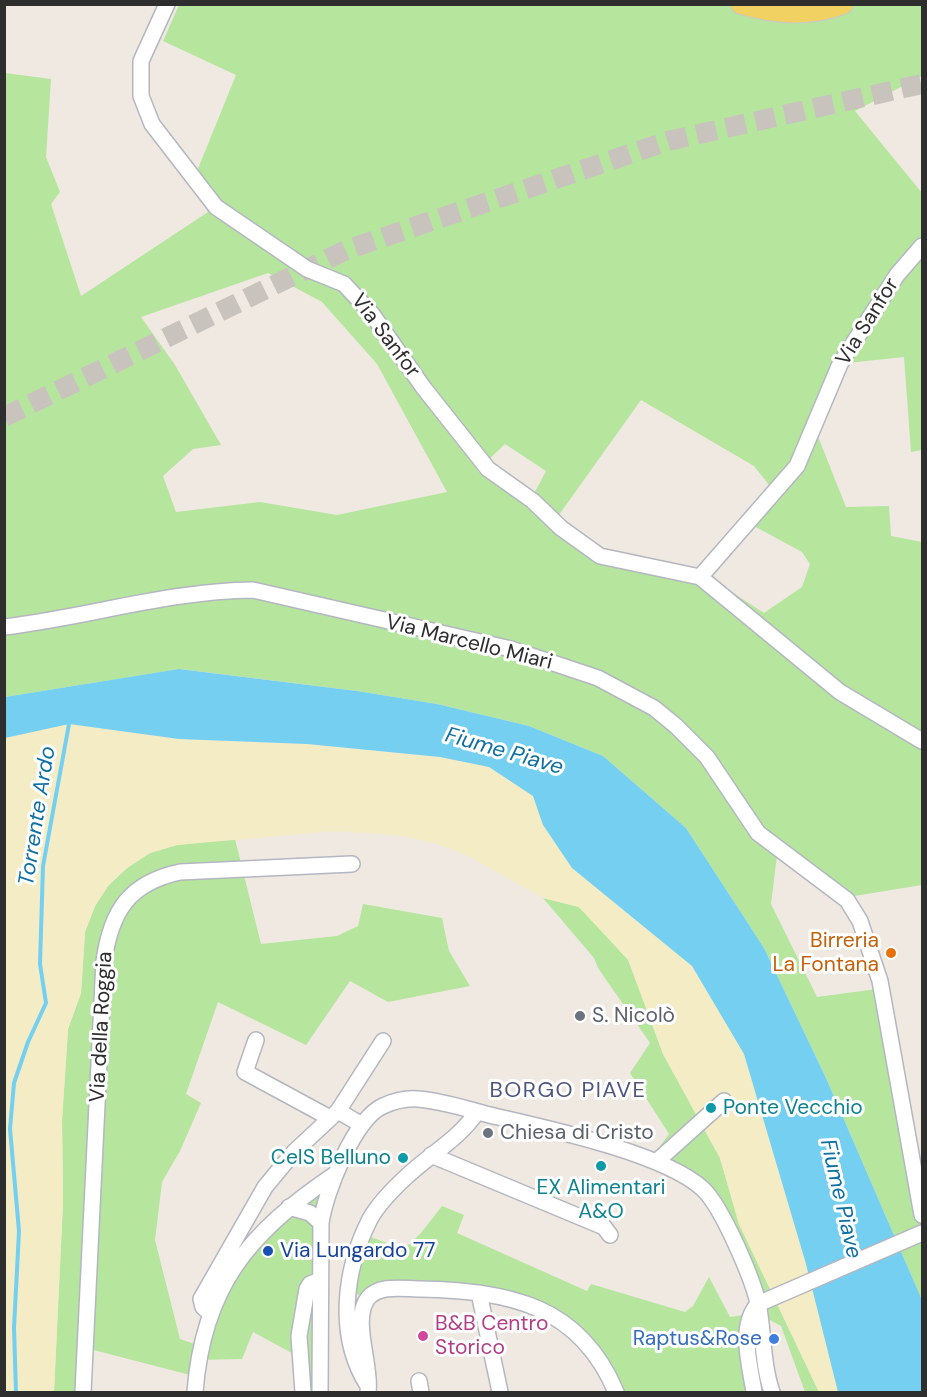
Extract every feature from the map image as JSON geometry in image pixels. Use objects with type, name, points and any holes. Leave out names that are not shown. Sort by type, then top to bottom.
[{"type":"main road","points":[[741,4],[759,10],[799,13],[819,12],[843,4]]},
{"type":"street","name":"Via Sanfor","points":[[167,4],[141,61],[141,96],[152,124],[216,207],[307,269],[344,284],[372,314],[423,387],[488,469],[533,501],[561,528],[600,556],[700,577],[840,692],[922,741]]},
{"type":"street","name":"Via Sanfor","points":[[700,577],[797,466],[840,364],[897,274],[922,246]]},
{"type":"street","name":"Via Marcello Miari","points":[[4,627],[181,595],[211,591],[253,590],[511,649],[598,678],[630,693],[654,708],[707,757],[758,833],[847,900],[860,921],[880,981],[922,1215]]},
{"type":"street","name":"Via della Roggia","points":[[83,1392],[104,961],[107,936],[116,916],[127,898],[142,885],[160,876],[191,871],[352,864]]},
{"type":"street","points":[[256,1040],[245,1072],[362,1125]]},
{"type":"street","points":[[211,1314],[203,1307],[201,1299],[265,1187],[294,1152],[334,1114],[383,1041]]},
{"type":"street","points":[[320,1392],[321,1223],[325,1197],[334,1175],[362,1125],[381,1107],[404,1099],[427,1100],[553,1130],[656,1162],[694,1182],[715,1204],[760,1303],[766,1369],[772,1392]]},
{"type":"street","points":[[656,1162],[724,1101]]},
{"type":"street","points":[[370,1391],[356,1364],[346,1309],[349,1286],[370,1218],[398,1185],[467,1126],[477,1112]]},
{"type":"street","points":[[912,1154],[922,1141]]},
{"type":"street","points":[[431,1155],[604,1227],[610,1235]]},
{"type":"street","points":[[195,1392],[200,1349],[211,1314],[242,1256],[270,1223],[334,1175]]},
{"type":"street","points":[[289,1207],[304,1210],[321,1223]]},
{"type":"street","points":[[754,1392],[748,1328],[751,1314],[760,1303],[922,1233]]},
{"type":"street","points":[[303,1392],[300,1332],[307,1289],[310,1284],[320,1280]]},
{"type":"street","points":[[370,1391],[362,1313],[366,1301],[374,1292],[395,1289],[478,1293],[522,1301],[539,1307],[570,1327],[595,1355],[616,1392]]},
{"type":"street","points":[[478,1293],[500,1392]]},
{"type":"green space","points":[[179,5],[922,5],[922,76],[855,111],[922,193],[922,450],[911,452],[904,357],[838,364],[809,414],[846,507],[889,506],[891,536],[922,542],[922,885],[848,897],[778,847],[771,904],[817,997],[877,989],[922,1199],[922,1300],[826,1078],[764,948],[686,828],[603,756],[529,726],[437,704],[357,691],[180,669],[5,697],[5,73],[51,79],[46,157],[60,192],[51,204],[81,296],[208,212],[195,176],[236,75],[163,41]],"holes":[[[268,273],[322,302],[377,364],[447,492],[337,515],[260,502],[176,512],[163,476],[193,449],[221,445],[175,365],[141,317]],[[641,400],[754,466],[769,485],[741,519],[802,552],[810,564],[802,587],[764,613],[707,576],[594,558],[551,526]],[[505,444],[546,471],[528,505],[477,471]]]},
{"type":"green space","points":[[235,839],[261,944],[337,936],[358,926],[363,904],[442,918],[449,951],[470,986],[388,1002],[350,981],[306,1045],[218,1002],[186,1094],[201,1103],[180,1151],[162,1182],[155,1240],[180,1339],[198,1345],[248,1252],[337,1177],[319,1215],[318,1392],[305,1392],[303,1359],[253,1332],[242,1359],[195,1360],[194,1376],[82,1347],[79,1392],[54,1392],[63,1202],[62,1120],[68,1029],[81,993],[85,932],[95,906],[108,886],[127,868],[150,853],[177,845]]},
{"type":"green space","points":[[543,898],[579,907],[629,960],[663,1054],[720,1158],[739,1224],[819,1392],[805,1392],[781,1326],[757,1313],[770,1392],[618,1392],[585,1338],[530,1302],[477,1293],[363,1296],[345,1291],[362,1234],[404,1249],[421,1233],[442,1206],[464,1215],[457,1233],[587,1291],[591,1284],[685,1312],[693,1306],[709,1277],[730,1317],[756,1313],[708,1189],[651,1158],[669,1134],[630,1073],[650,1043],[598,968],[594,958]]},
{"type":"sand","points":[[69,724],[179,739],[307,744],[440,757],[489,767],[533,796],[544,825],[572,868],[692,966],[744,1054],[806,1264],[838,1392],[819,1392],[739,1224],[720,1158],[663,1054],[628,960],[579,907],[543,898],[466,855],[435,843],[395,835],[335,831],[177,845],[150,853],[127,868],[108,886],[95,906],[85,932],[81,993],[68,1029],[62,1120],[63,1202],[54,1392],[5,1392],[4,738]]},
{"type":"water","name":"Fiume Piave","points":[[179,669],[357,691],[437,704],[529,726],[603,756],[686,828],[764,948],[826,1078],[922,1300],[922,1392],[838,1392],[806,1264],[744,1054],[692,966],[572,868],[543,825],[533,796],[489,767],[440,757],[307,744],[179,739],[69,724],[5,738],[5,697]]},
{"type":"waterway","name":"Torrente Ardo","points":[[16,1392],[14,1328],[19,1231],[10,1129],[14,1083],[28,1042],[46,1003],[40,964],[43,866],[69,724],[66,721]]},
{"type":"tunnel","points":[[4,417],[346,250],[668,141],[922,84]]},
{"type":"place","name":"Birreria La Fontana","points":[[891,953]]},
{"type":"place","name":"S. Nicolò","points":[[580,1016]]},
{"type":"place","name":"Ponte Vecchio","points":[[711,1108]]},
{"type":"place","name":"Chiesa di Cristo","points":[[488,1133]]},
{"type":"place","name":"CeIS Belluno","points":[[403,1158]]},
{"type":"place","name":"EX Alimentari A&O","points":[[601,1166]]},
{"type":"place","name":"Via Lungardo 77","points":[[268,1251]]},
{"type":"place","name":"B&B Centro Storico","points":[[423,1336]]},
{"type":"place","name":"Raptus&Rose","points":[[774,1339]]},
{"type":"district","name":"BORGO PIAVE","points":[[568,1091]]}]
